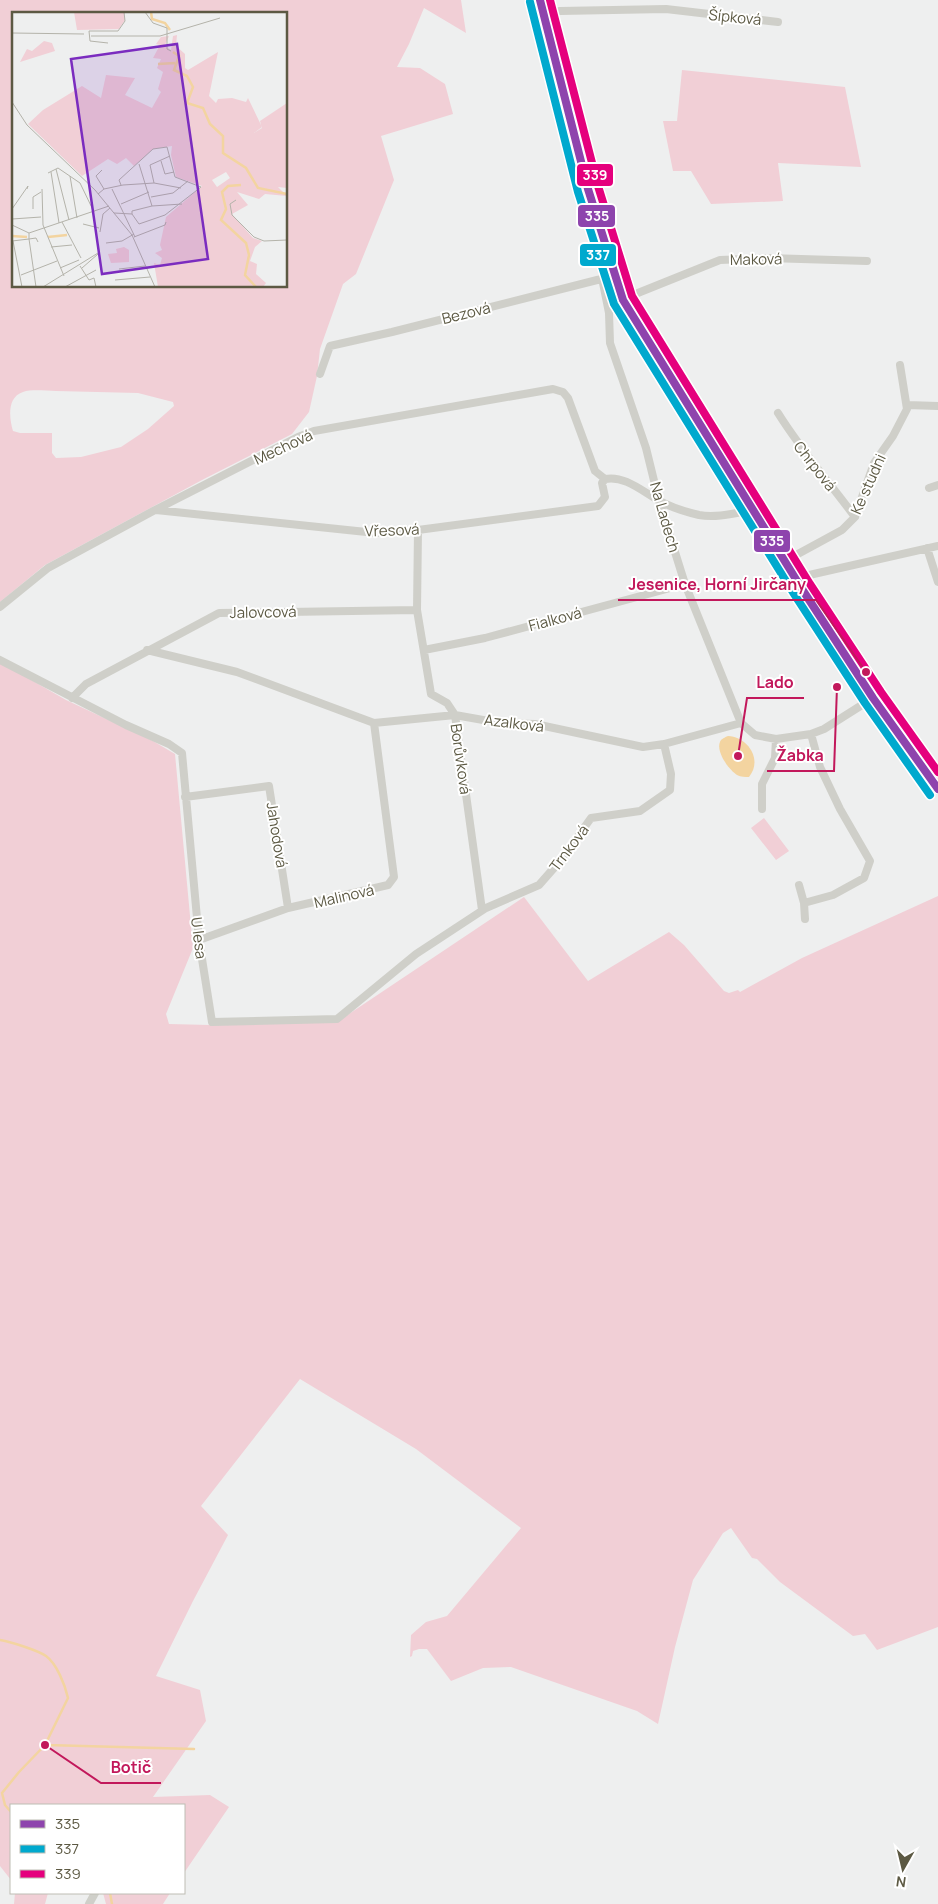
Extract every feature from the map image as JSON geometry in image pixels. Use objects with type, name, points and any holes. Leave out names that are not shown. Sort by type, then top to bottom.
[{"type":"main road","points":[[540,0],[581,159],[614,276],[623,300],[785,562],[873,698],[938,789]]},
{"type":"street","name":"Šípková","points":[[543,14],[560,11],[666,10],[778,22]]},
{"type":"street","name":"Maková","points":[[623,300],[720,260],[768,258],[867,261]]},
{"type":"street","points":[[602,278],[614,276]]},
{"type":"street","name":"Na Ladech","points":[[602,278],[608,305],[610,344],[646,448],[659,501],[685,584],[741,723]]},
{"type":"street","name":"Bezová","points":[[320,374],[330,346],[602,278]]},
{"type":"street","points":[[608,305],[623,300]]},
{"type":"street","points":[[900,365],[907,405],[938,406]]},
{"type":"street","name":"Mechová","points":[[0,607],[48,568],[155,510],[298,437],[314,431],[553,389],[564,392],[568,398],[595,470],[605,479]]},
{"type":"street","name":"Ke studni","points":[[785,562],[842,530],[855,517],[874,463],[898,426],[907,405]]},
{"type":"street","name":"Chrpová","points":[[778,413],[797,444],[823,474],[855,517]]},
{"type":"street","points":[[605,479],[621,480],[641,489],[659,501],[698,515],[715,516],[753,510]]},
{"type":"street","name":"Vřesová","points":[[155,510],[376,533],[418,530],[598,506],[605,497],[602,483],[605,479]]},
{"type":"street","points":[[929,488],[938,485]]},
{"type":"street","name":"Borůvková","points":[[418,530],[417,610],[431,694],[447,703],[455,715],[482,910]]},
{"type":"street","points":[[796,578],[938,546]]},
{"type":"street","points":[[927,548],[938,582]]},
{"type":"street","name":"Fialková","points":[[424,650],[486,638],[685,584]]},
{"type":"street","name":"Jalovcová","points":[[72,698],[86,684],[219,612],[417,610]]},
{"type":"street","name":"Azalková","points":[[147,650],[237,672],[374,723],[455,715],[500,723],[535,724],[643,747],[664,744],[741,723]]},
{"type":"street","name":"U lesa","points":[[0,660],[126,725],[169,744],[182,753],[199,940],[212,1022],[337,1019],[416,954],[482,910]]},
{"type":"street","points":[[741,723],[755,735],[776,739],[811,734],[824,730],[873,698]]},
{"type":"street","name":"Malinová","points":[[199,940],[288,908],[388,885],[394,877],[374,723]]},
{"type":"street","points":[[804,903],[832,895],[864,878],[870,861],[840,809],[824,776],[811,734]]},
{"type":"street","points":[[762,809],[762,784],[775,758],[776,739]]},
{"type":"street","name":"Trnková","points":[[482,910],[539,885],[562,860],[591,818],[640,811],[670,790],[671,774],[664,744]]},
{"type":"street","name":"Jahodová","points":[[185,797],[269,786],[288,908]]},
{"type":"street","points":[[799,885],[804,903],[805,919]]},
{"type":"shaded area","points":[[0,0],[461,0],[466,33],[424,8],[397,67],[420,68],[445,84],[453,114],[381,136],[394,180],[356,274],[343,284],[320,349],[317,376],[309,412],[292,434],[202,480],[45,565],[0,602]],"holes":[[[23,392],[138,393],[173,402],[174,406],[148,429],[121,447],[81,457],[56,458],[52,453],[52,433],[20,433],[13,431],[10,408],[14,398]]]},
{"type":"shaded area","points":[[682,70],[845,87],[861,167],[778,163],[783,201],[711,204],[691,171],[673,171],[663,121],[677,121]]},
{"type":"shaded area","points":[[0,662],[66,700],[153,741],[175,754],[193,948],[166,1014],[169,1024],[337,1022],[524,897],[588,981],[669,932],[684,945],[724,991],[729,993],[738,990],[740,992],[802,958],[938,896],[938,1627],[877,1650],[865,1634],[853,1636],[780,1582],[757,1559],[752,1558],[731,1528],[723,1533],[693,1580],[675,1647],[658,1724],[637,1711],[511,1667],[483,1668],[451,1681],[427,1649],[413,1651],[410,1657],[411,1635],[426,1622],[447,1616],[521,1528],[416,1449],[300,1379],[201,1506],[228,1535],[156,1676],[200,1690],[206,1721],[153,1797],[210,1795],[229,1807],[185,1872],[185,1804],[10,1804],[10,1879],[0,1866]]},
{"type":"shaded area","points":[[728,736],[742,740],[751,751],[754,757],[754,764],[749,777],[737,775],[723,759],[719,744],[721,740]]},
{"type":"shaded area","points":[[764,818],[789,851],[776,860],[751,828]]},
{"type":"shaded area","points":[[15,1894],[48,1894],[45,1904],[14,1904]]},
{"type":"shaded area","points":[[103,1894],[169,1894],[163,1904],[106,1904]]},
{"type":"waterway","points":[[0,1640],[24,1646],[46,1656],[57,1669],[68,1698],[45,1745],[2,1793],[5,1805],[10,1811]]},
{"type":"waterway","points":[[46,1745],[194,1749]]},
{"type":"waterway","points":[[110,1894],[112,1904]]},
{"type":"transit line","name":"335","points":[[540,0],[588,189],[623,300],[802,589],[873,698],[938,789]]},
{"type":"transit line","name":"339","points":[[550,0],[598,186],[632,296],[810,584],[881,692],[938,772]]},
{"type":"transit line","name":"337","points":[[530,2],[578,192],[614,304],[794,594],[865,703],[930,795]]},
{"type":"place","name":"Jesenice, Horní Jirčany","points":[[866,672]]},
{"type":"place","name":"Žabka","points":[[837,687]]},
{"type":"place","name":"Lado","points":[[738,756]]},
{"type":"place","name":"Botič","points":[[45,1745]]}]
